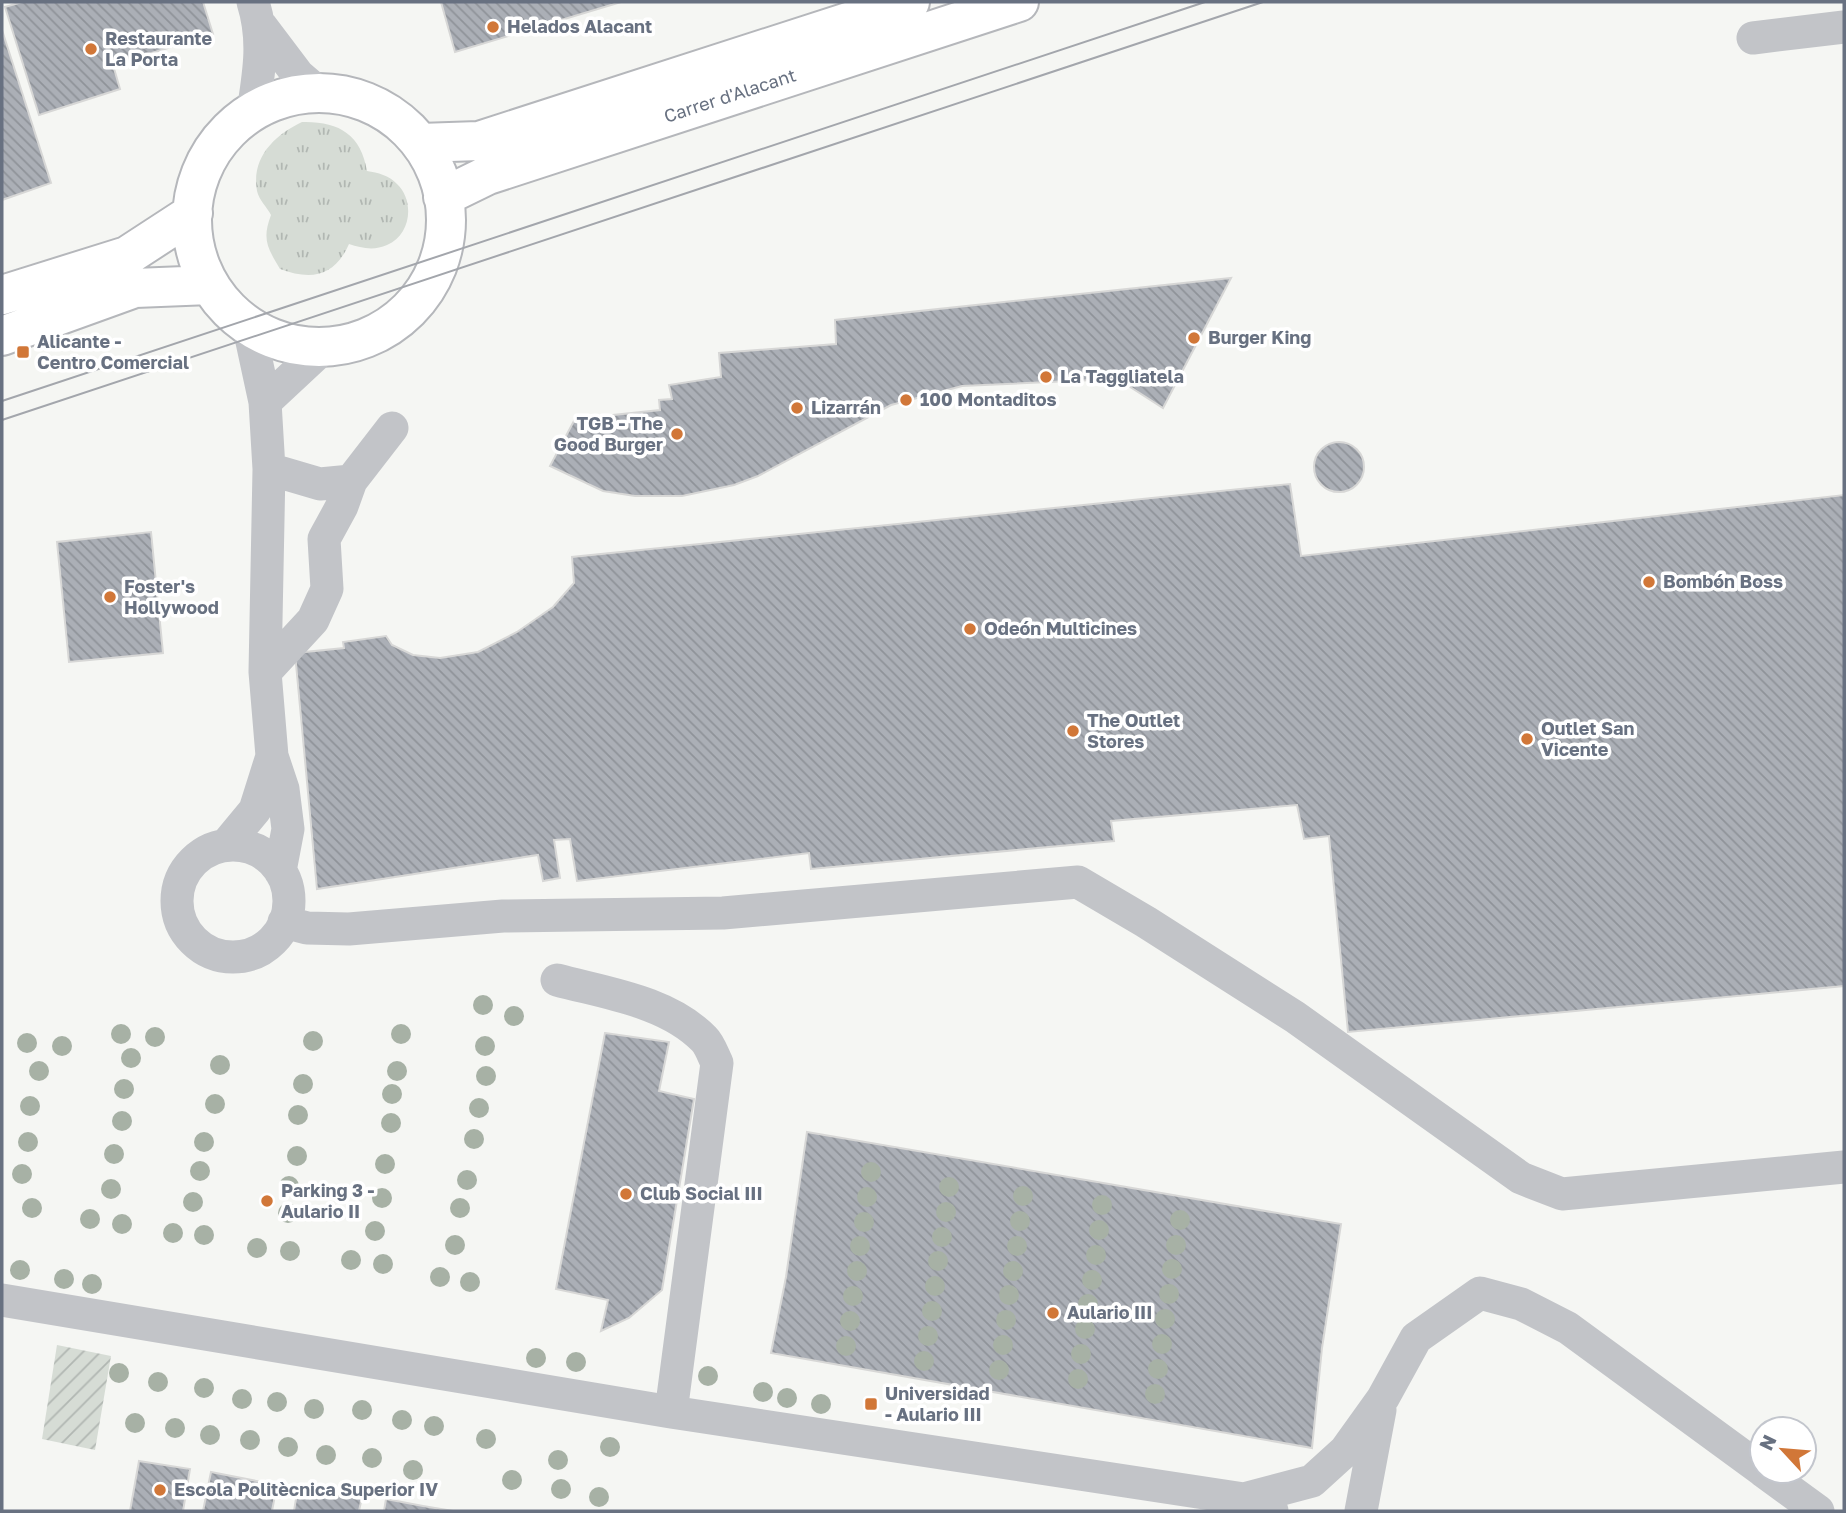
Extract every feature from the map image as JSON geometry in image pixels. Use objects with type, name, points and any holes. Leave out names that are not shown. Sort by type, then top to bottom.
[{"type":"main road","name":"Carrer d'Alacant","points":[[420,143],[479,141],[910,2]]},
{"type":"main road","name":"Carrer d'Alacant","points":[[443,197],[488,175],[1019,2]]},
{"type":"main road","points":[[319,93],[350,97],[374,106],[400,122],[420,143],[437,173],[443,197],[443,247],[435,270],[404,314],[377,332],[348,343],[324,347],[285,342],[251,327],[232,312],[210,285],[197,254],[193,213],[197,186],[210,155],[230,130],[253,113],[283,99],[319,93]]},
{"type":"main road","points":[[2,295],[127,256],[193,213]]},
{"type":"main road","points":[[2,336],[135,288],[210,285]]},
{"type":"street","points":[[257,14],[298,75],[319,93]]},
{"type":"street","points":[[253,113],[259,75],[257,14]]},
{"type":"street","points":[[1754,38],[1844,27]]},
{"type":"street","points":[[251,327],[265,402],[269,469],[265,673],[272,756],[283,789],[288,829],[280,872]]},
{"type":"street","points":[[265,402],[324,347]]},
{"type":"street","points":[[265,673],[313,620],[327,589],[324,539],[342,506],[351,481],[392,428]]},
{"type":"street","points":[[269,469],[320,484],[351,481]]},
{"type":"street","points":[[226,845],[256,810],[272,756]]},
{"type":"street","points":[[236,844],[255,849],[272,859],[280,872],[289,894],[288,914],[280,932],[266,946],[249,955],[229,957],[210,953],[194,942],[181,921],[177,907],[178,888],[186,870],[200,855],[217,846],[236,844]]},
{"type":"street","points":[[284,922],[307,928],[349,929],[503,916],[723,914],[1078,882],[1295,1017],[1521,1178],[1562,1194],[1844,1167]]},
{"type":"street","points":[[557,980],[647,1005],[684,1023],[706,1040],[717,1063],[671,1412]]},
{"type":"street","points":[[2,1300],[671,1412],[1258,1505],[1312,1480],[1345,1451],[1382,1398],[1416,1338],[1480,1293],[1521,1304],[1568,1328],[1748,1459]]},
{"type":"street","points":[[1361,1511],[1382,1398]]},
{"type":"street","points":[[1783,1485],[1818,1511]]},
{"type":"green space","points":[[302,122],[326,124],[346,132],[359,148],[367,171],[394,181],[403,191],[408,208],[405,226],[395,240],[382,247],[372,248],[349,244],[336,264],[328,270],[311,275],[280,269],[269,249],[266,237],[271,215],[258,194],[256,179],[261,158],[267,149],[283,133]]},
{"type":"green space","points":[[57,1345],[111,1356],[95,1450],[42,1439]]},
{"type":"building","name":"Restaurante La Porta","points":[[22,2],[203,2],[213,34],[113,65],[120,89],[39,115],[5,7]]},
{"type":"building","name":"Helados Alacant","points":[[441,2],[621,2],[455,52]]},
{"type":"building","points":[[2,30],[51,183],[2,200]]},
{"type":"building","points":[[1231,278],[1163,408],[1127,385],[1093,380],[962,386],[891,405],[758,476],[734,485],[682,496],[635,496],[603,491],[550,466],[575,419],[660,410],[659,400],[672,399],[669,385],[721,377],[719,353],[836,344],[835,320]]},
{"type":"building","points":[[1339,442],[1357,449],[1364,467],[1357,485],[1339,492],[1321,485],[1314,467],[1321,449]]},
{"type":"building","name":"The Outlet Stores","points":[[1290,484],[1301,556],[1844,495],[1844,986],[1348,1032],[1329,836],[1304,839],[1297,805],[1111,821],[1114,841],[811,869],[809,853],[577,881],[570,839],[554,840],[560,878],[543,881],[538,855],[317,889],[295,653],[344,648],[343,642],[386,636],[392,645],[413,655],[440,658],[478,652],[517,632],[553,607],[574,583],[572,557]]},
{"type":"building","name":"Foster's Hollywood","points":[[151,532],[163,653],[69,662],[57,542]]},
{"type":"building","name":"Club Social III","points":[[605,1033],[669,1042],[659,1091],[694,1099],[662,1290],[629,1318],[601,1331],[608,1300],[556,1289]]},
{"type":"building","name":"Aulario III","points":[[807,1132],[1341,1224],[1322,1348],[1312,1448],[771,1353],[786,1277]]},
{"type":"building","name":"Escola Politècnica Superior IV","points":[[139,1461],[190,1469],[183,1511],[130,1511]]},
{"type":"building","name":"Escola Politècnica Superior IV","points":[[211,1472],[277,1485],[272,1511],[203,1511]]},
{"type":"building","name":"Escola Politècnica Superior IV","points":[[298,1487],[362,1497],[359,1511],[294,1511]]},
{"type":"building","name":"Escola Politècnica Superior IV","points":[[386,1499],[423,1506],[453,1511],[384,1511]]},
{"type":"tram line","points":[[2,401],[1205,2]]},
{"type":"tram line","points":[[2,420],[1263,2]]},
{"type":"place","name":"Helados Alacant","points":[[493,27]]},
{"type":"place","name":"Restaurante La Porta","points":[[91,49]]},
{"type":"place","name":"Burger King","points":[[1194,338]]},
{"type":"place","name":"Alicante - Centro Comercial","points":[[23,352]]},
{"type":"place","name":"La Taggliatela","points":[[1046,377]]},
{"type":"place","name":"100 Montaditos","points":[[906,400]]},
{"type":"place","name":"Lizarrán","points":[[797,408]]},
{"type":"place","name":"TGB - The Good Burger","points":[[677,434]]},
{"type":"place","name":"Bombón Boss","points":[[1649,582]]},
{"type":"place","name":"Foster's Hollywood","points":[[110,597]]},
{"type":"place","name":"Odeón Multicines","points":[[970,629]]},
{"type":"place","name":"The Outlet Stores","points":[[1073,731]]},
{"type":"place","name":"Outlet San Vicente","points":[[1527,739]]},
{"type":"place","name":"Club Social III","points":[[626,1194]]},
{"type":"place","name":"Parking 3 - Aulario II","points":[[267,1201]]},
{"type":"place","name":"Aulario III","points":[[1053,1313]]},
{"type":"place","name":"Universidad - Aulario III","points":[[871,1404]]},
{"type":"place","name":"Escola Politècnica Superior IV","points":[[160,1490]]}]
